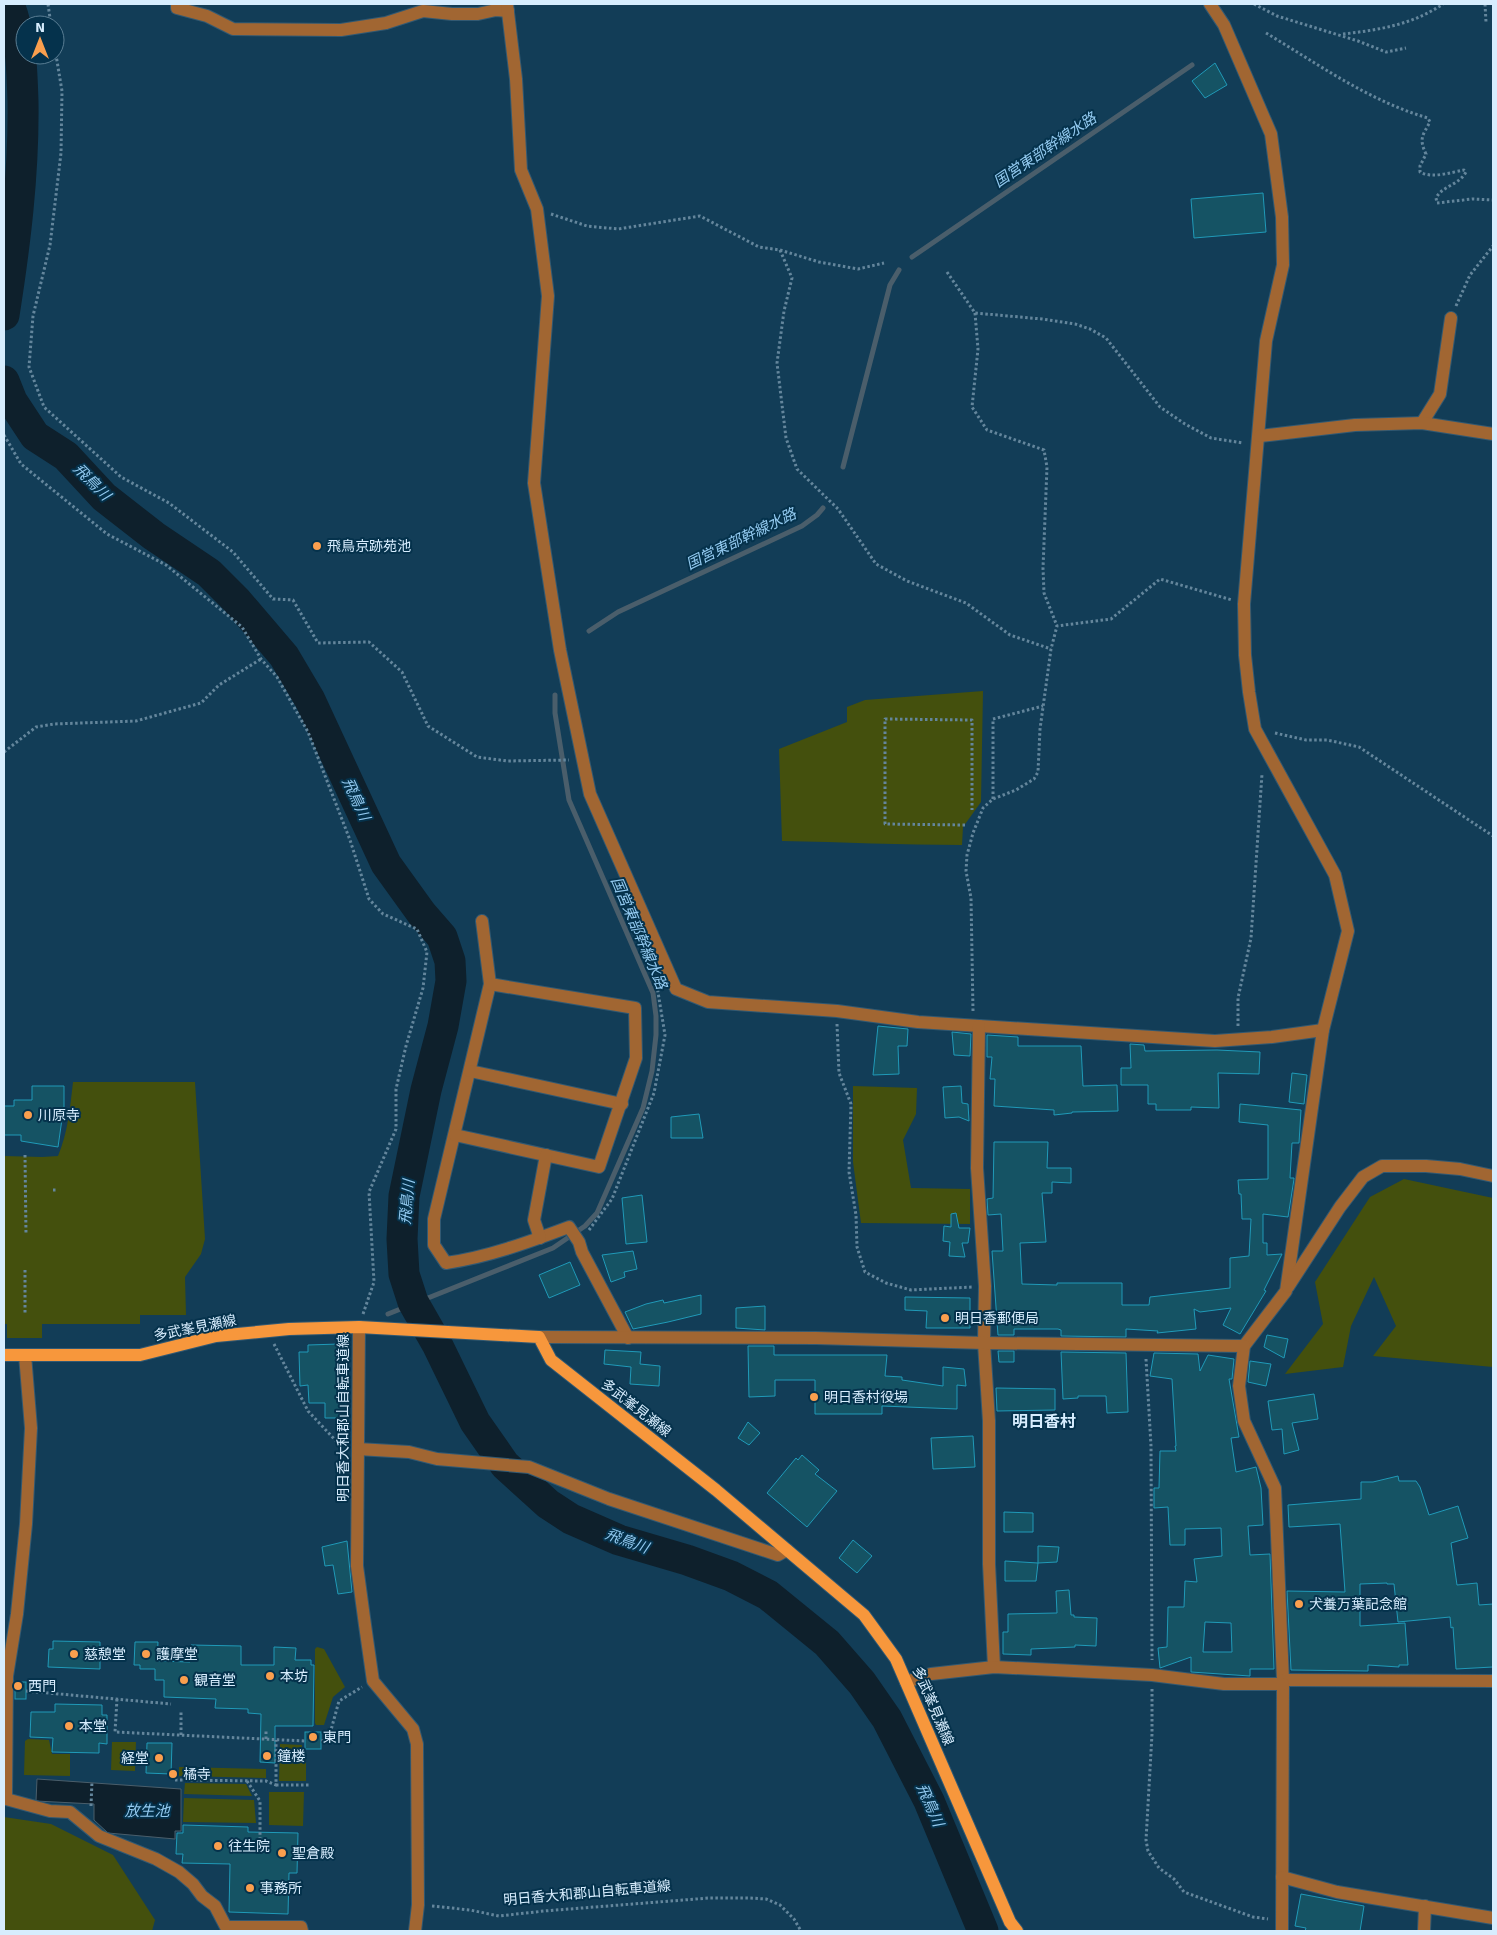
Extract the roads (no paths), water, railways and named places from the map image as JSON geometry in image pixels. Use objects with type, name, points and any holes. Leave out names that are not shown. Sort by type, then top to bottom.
[{"type":"main road","name":"多武峯見瀬線","points":[[4,1355],[140,1355],[216,1336],[268,1331],[359,1327],[539,1337],[551,1360],[716,1490],[864,1615],[896,1659],[1010,1922],[1017,1931]]},
{"type":"street","points":[[177,4],[177,8],[207,16],[233,29],[341,30],[386,23],[423,11],[478,14],[508,7],[516,78],[521,170],[537,209],[548,296],[534,483],[560,650],[590,794],[676,989],[708,1002],[837,1011],[918,1022],[1215,1041],[1323,1030]]},
{"type":"street","points":[[1215,5],[1271,134],[1282,217],[1283,265],[1266,340],[1244,604],[1245,655],[1255,729],[1335,875],[1348,931],[1323,1030],[1286,1291]]},
{"type":"street","points":[[1422,423],[1440,394],[1451,318]]},
{"type":"street","points":[[1259,441],[1354,424],[1422,423],[1493,434]]},
{"type":"street","points":[[482,921],[490,984],[434,1219],[434,1245],[446,1263],[466,1260],[540,1238],[568,1227],[579,1242],[582,1252],[628,1338]]},
{"type":"street","points":[[454,1135],[599,1167],[622,1104],[636,1058],[635,1008],[490,984]]},
{"type":"street","points":[[979,1026],[977,1168],[985,1286],[984,1344],[990,1421],[989,1564],[994,1667]]},
{"type":"street","points":[[470,1071],[622,1104]]},
{"type":"street","points":[[540,1238],[534,1220],[546,1155]]},
{"type":"street","points":[[1282,1931],[1282,1682],[1275,1488],[1244,1421],[1239,1386],[1244,1346],[1286,1291],[1340,1207],[1363,1177],[1382,1166],[1460,1169],[1493,1176]]},
{"type":"street","name":"明日香大和郡山自転車道線","points":[[359,1327],[357,1566],[373,1681],[414,1729],[417,1744],[418,1905],[415,1931]]},
{"type":"street","points":[[539,1337],[816,1338],[984,1344],[1244,1346]]},
{"type":"street","points":[[25,1355],[30,1438],[26,1524],[7,1676],[6,1799],[50,1811],[70,1812],[99,1836],[156,1859],[179,1872],[193,1884],[202,1896],[215,1906],[226,1927],[301,1929]]},
{"type":"street","points":[[358,1449],[409,1452],[438,1459],[524,1466],[609,1499],[768,1552],[778,1555],[787,1550]]},
{"type":"street","points":[[906,1682],[931,1674],[994,1667],[1152,1675],[1224,1684],[1493,1681]]},
{"type":"street","points":[[1282,1877],[1337,1892],[1493,1918]]},
{"type":"street","points":[[1424,1931],[1425,1906]]},
{"type":"water","name":"放生池","points":[[37,1779],[181,1789],[181,1831],[175,1831],[175,1839],[108,1833],[94,1820],[94,1804],[36,1801]]},
{"type":"waterway","name":"飛鳥川","points":[[4,315],[18,209],[23,129],[23,90],[20,52],[9,4]]},
{"type":"waterway","name":"国営東部幹線水路","points":[[912,257],[1192,65]]},
{"type":"waterway","name":"国営東部幹線水路","points":[[843,467],[890,285],[899,270]]},
{"type":"waterway","name":"飛鳥川","points":[[4,381],[12,401],[35,436],[66,456],[104,497],[154,536],[209,573],[237,601],[284,656],[310,700],[386,864],[422,914],[442,937],[450,961],[451,981],[443,1026],[426,1090],[404,1196],[402,1239],[404,1274],[413,1302],[437,1344],[475,1422],[505,1465],[548,1504],[571,1519],[619,1540],[687,1560],[731,1576],[768,1595],[827,1643],[862,1683],[887,1719],[929,1801],[983,1931]]},
{"type":"waterway","name":"国営東部幹線水路","points":[[589,631],[618,612],[802,526],[823,508]]},
{"type":"waterway","name":"国営東部幹線水路","points":[[388,1314],[553,1248],[585,1226],[597,1213],[643,1108],[652,1071],[656,1035],[653,993],[569,800],[555,713],[555,695]]},
{"type":"place","name":"飛鳥京跡苑池","points":[[317,546]]},
{"type":"place","name":"川原寺","points":[[28,1115]]},
{"type":"place","name":"明日香郵便局","points":[[945,1318]]},
{"type":"place","name":"明日香村役場","points":[[814,1397]]},
{"type":"place","name":"犬養万葉記念館","points":[[1299,1604]]},
{"type":"place","name":"慈憩堂","points":[[74,1654]]},
{"type":"place","name":"護摩堂","points":[[146,1654]]},
{"type":"place","name":"本坊","points":[[270,1676]]},
{"type":"place","name":"観音堂","points":[[184,1680]]},
{"type":"place","name":"西門","points":[[18,1686]]},
{"type":"place","name":"本堂","points":[[69,1726]]},
{"type":"place","name":"東門","points":[[313,1737]]},
{"type":"place","name":"鐘楼","points":[[267,1756]]},
{"type":"place","name":"経堂","points":[[159,1758]]},
{"type":"place","name":"橘寺","points":[[173,1774]]},
{"type":"place","name":"往生院","points":[[218,1846]]},
{"type":"place","name":"聖倉殿","points":[[282,1853]]},
{"type":"place","name":"事務所","points":[[250,1888]]},
{"type":"district","name":"明日香村","points":[[1044,1422]]}]
